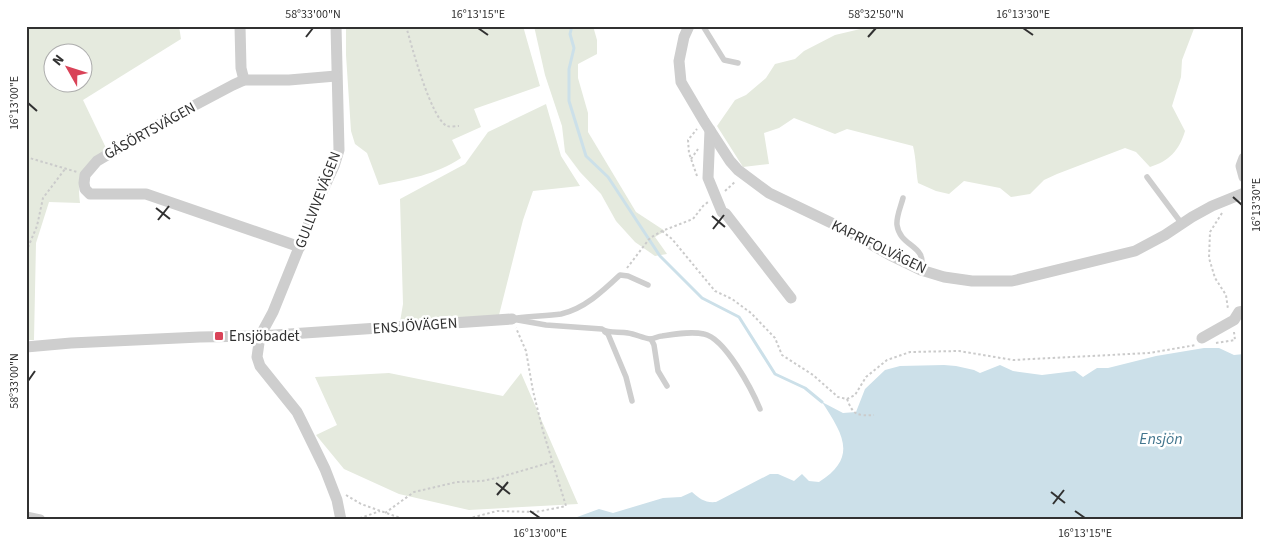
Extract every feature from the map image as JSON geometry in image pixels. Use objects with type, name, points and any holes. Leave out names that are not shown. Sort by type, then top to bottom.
[{"type":"street","points":[[240,26],[241,68],[244,80]]},
{"type":"street","name":"GULLVIVEVÄGEN","points":[[260,336],[273,312],[339,150],[336,26]]},
{"type":"street","name":"KAPRIFOLVÄGEN","points":[[689,26],[684,37],[679,61],[681,82],[730,161],[744,175],[769,193],[844,229],[890,255],[921,270],[944,277],[972,281],[1012,281],[1135,251],[1226,199],[1244,193]]},
{"type":"street","name":"GÅSÖRTSVÄGEN","points":[[85,175],[97,161],[128,142],[164,121],[244,80],[290,80],[336,76]]},
{"type":"street","points":[[707,126],[708,178],[722,212],[726,214],[791,298]]},
{"type":"street","points":[[1244,158],[1241,166],[1244,177]]},
{"type":"street","points":[[85,175],[85,189],[90,194],[146,194],[300,247]]},
{"type":"street","points":[[1200,341],[1232,320],[1239,312],[1244,311]]},
{"type":"street","name":"ENSJÖVÄGEN","points":[[26,347],[71,343],[260,336],[512,319]]},
{"type":"street","points":[[260,336],[257,357],[260,366],[297,412],[326,469],[342,520]]},
{"type":"street","points":[[26,517],[40,520]]},
{"type":"lane","points":[[703,26],[724,60],[738,63]]},
{"type":"lane","points":[[1147,177],[1182,224]]},
{"type":"lane","points":[[903,198],[897,224],[906,242],[919,251],[923,262],[921,270]]},
{"type":"lane","points":[[512,319],[562,313],[574,309],[596,296],[620,275],[628,276],[648,285]]},
{"type":"lane","name":"ENSJÖVÄGEN","points":[[512,319],[546,325],[602,330],[605,332],[627,332],[651,339],[703,333],[712,336],[750,385],[760,409]]},
{"type":"lane","points":[[605,332],[608,334],[626,377],[632,401]]},
{"type":"lane","points":[[651,339],[654,345],[658,371],[667,386]]},
{"type":"path","points":[[406,26],[428,95],[440,119],[447,126],[459,126]]},
{"type":"path","points":[[697,177],[689,153],[688,140],[707,126]]},
{"type":"path","points":[[26,157],[85,175]]},
{"type":"path","points":[[26,252],[36,226],[43,198],[66,169]]},
{"type":"path","points":[[620,275],[650,238],[692,219],[703,206],[744,175]]},
{"type":"path","points":[[1215,343],[1235,340],[1226,295],[1215,278],[1209,258],[1210,232],[1223,211],[1226,199]]},
{"type":"path","points":[[703,206],[704,201]]},
{"type":"path","points":[[662,231],[672,239],[715,291],[751,313],[775,338],[782,354],[813,375],[838,397],[847,399],[855,394],[866,377],[887,360],[910,352],[959,350],[1013,360],[1149,353],[1200,341]]},
{"type":"path","points":[[463,520],[497,511],[536,512],[566,506],[533,391],[526,351],[512,319]]},
{"type":"path","points":[[847,399],[851,409],[860,416],[874,416]]},
{"type":"path","points":[[385,513],[414,492],[457,482],[497,478],[552,462]]},
{"type":"path","points":[[346,494],[360,504],[406,520]]},
{"type":"path","points":[[355,520],[380,511]]},
{"type":"shaded area","points":[[26,26],[179,26],[181,39],[83,100],[107,150],[88,167],[81,177],[79,184],[80,203],[49,202],[36,243],[34,340],[26,340]]},
{"type":"shaded area","points":[[346,26],[523,26],[540,86],[474,109],[481,127],[452,140],[461,158],[442,169],[379,185],[367,153],[355,144],[351,131]]},
{"type":"shaded area","points":[[534,26],[593,26],[597,40],[597,54],[578,64],[578,78],[588,113],[588,132],[636,212],[665,231],[655,237],[667,254],[655,256],[635,242],[616,221],[601,194],[580,172],[565,152],[562,126],[545,75]]},
{"type":"shaded area","points":[[873,26],[1195,26],[1182,60],[1181,77],[1172,106],[1185,131],[1183,138],[1176,150],[1168,158],[1150,167],[1136,152],[1125,148],[1044,180],[1030,194],[1011,197],[1000,188],[964,181],[949,194],[936,191],[918,183],[913,146],[847,129],[835,134],[794,118],[779,128],[764,133],[769,164],[743,167],[717,126],[735,100],[746,95],[766,78],[775,64],[795,59],[804,51],[835,35]]},
{"type":"shaded area","points":[[546,104],[561,156],[580,186],[533,191],[523,220],[499,315],[400,322],[403,304],[400,199],[465,164],[488,132]]},
{"type":"shaded area","points":[[389,373],[503,396],[521,373],[578,504],[469,510],[399,494],[344,469],[316,435],[337,425],[315,377]]},
{"type":"water","name":"Ensjön","points":[[1204,348],[1219,348],[1234,355],[1244,354],[1244,520],[569,520],[599,509],[613,513],[663,498],[681,497],[692,492],[703,500],[716,502],[770,474],[778,474],[794,481],[802,474],[809,481],[819,482],[831,473],[843,454],[843,444],[836,424],[822,402],[843,413],[856,412],[865,389],[885,370],[900,366],[944,365],[974,370],[980,373],[1000,365],[1013,371],[1042,375],[1075,371],[1083,377],[1097,368],[1108,368],[1156,356]]},
{"type":"waterway","points":[[572,26],[570,34],[574,48],[569,69],[569,101],[586,156],[608,177],[660,256],[702,298],[739,317],[775,374],[805,388],[822,402]]},
{"type":"place","name":"Ensjöbadet","points":[[219,336]]}]
